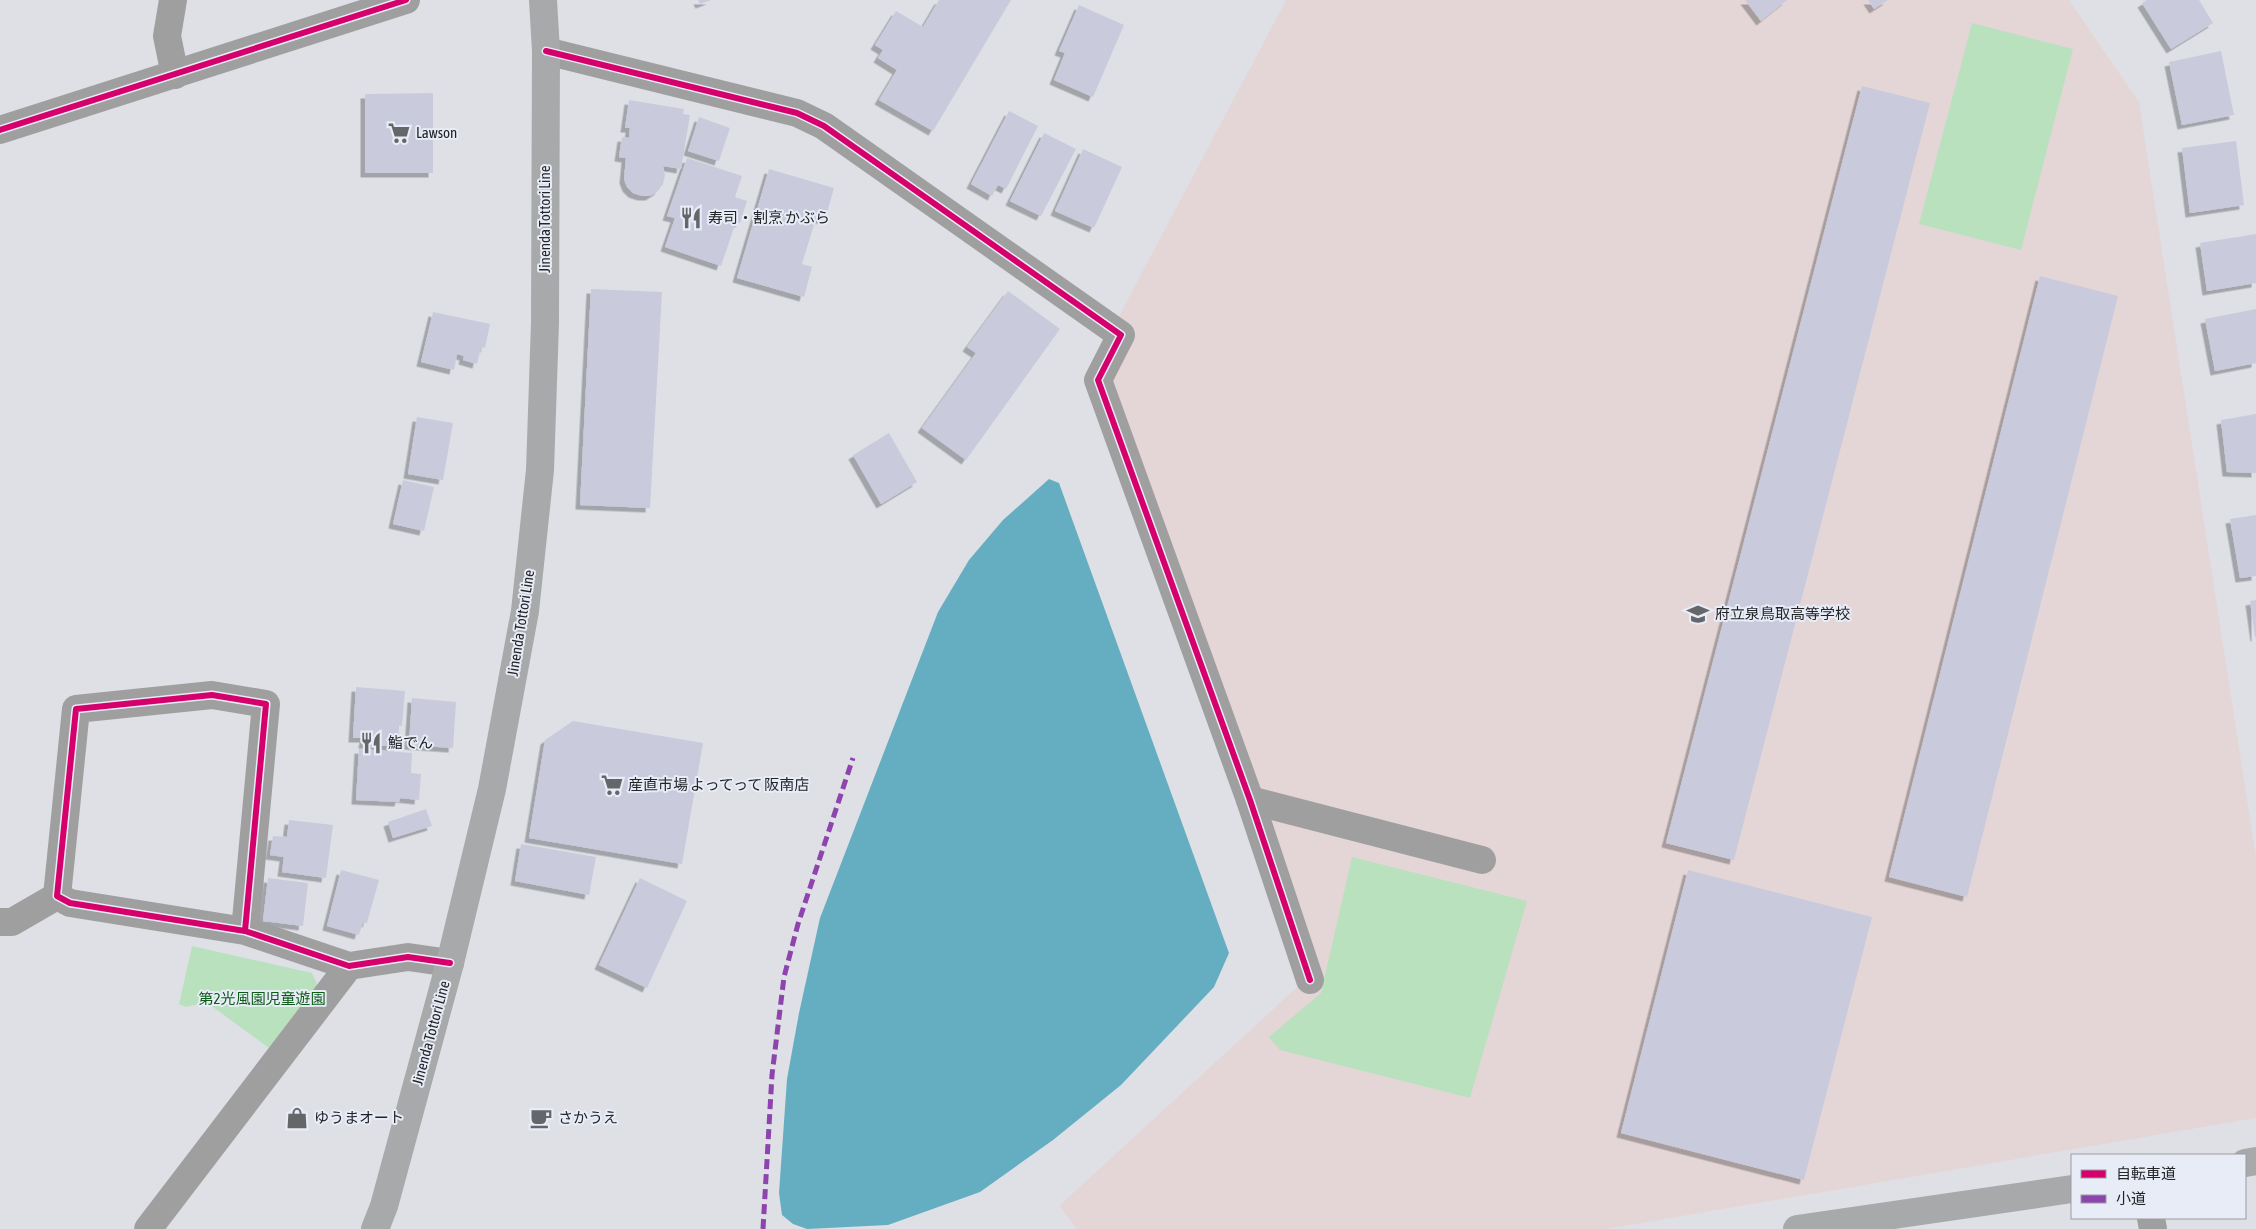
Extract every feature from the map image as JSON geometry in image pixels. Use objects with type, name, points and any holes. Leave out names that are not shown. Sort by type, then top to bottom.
[{"type":"main road","name":"Jinenda Tottori Line","points":[[376,1229],[384,1206],[450,963],[492,789],[524,611],[540,470],[545,323],[546,51],[544,0]]},
{"type":"main road","points":[[1797,1229],[1924,1220],[2071,1189]]},
{"type":"street","points":[[173,0],[167,36],[175,75]]},
{"type":"street","points":[[0,130],[406,0]]},
{"type":"street","points":[[546,51],[797,113],[811,119],[824,126],[1121,335],[1098,380],[1250,800],[1310,980]]},
{"type":"street","points":[[57,896],[76,709],[212,695],[266,704],[245,931]]},
{"type":"street","points":[[1250,800],[1482,860]]},
{"type":"street","points":[[57,896],[70,903],[245,931],[349,966],[408,957],[450,963]]},
{"type":"street","points":[[0,922],[12,922],[57,896]]},
{"type":"street","points":[[148,1229],[349,966]]},
{"type":"shaded area","name":"府立泉鳥取高等学校","points":[[1286,0],[2069,0],[2139,102],[2256,857],[2256,1118],[1606,1229],[1077,1229],[1059,1206],[1308,977],[1090,371]]},
{"type":"green space","points":[[1972,23],[2073,49],[2021,250],[1919,224]]},
{"type":"green space","points":[[1352,857],[1527,901],[1470,1098],[1280,1050],[1269,1037],[1321,993]]},
{"type":"green space","name":"第2光風園児童遊園","points":[[192,946],[312,973],[318,986],[269,1048],[206,1002],[186,1007],[179,1004]]},
{"type":"water","points":[[1049,479],[1059,483],[1229,953],[1214,987],[1121,1085],[1053,1140],[980,1192],[888,1225],[807,1229],[793,1224],[782,1215],[779,1193],[787,1079],[820,918],[938,612],[969,560],[1003,520]]},
{"type":"building","points":[[698,0],[711,0],[700,4]]},
{"type":"building","points":[[939,0],[1011,0],[933,131],[879,100],[897,70],[878,58],[883,50],[875,45],[896,11],[923,27]]},
{"type":"building","points":[[1745,0],[1787,0],[1761,21]]},
{"type":"building","points":[[1868,0],[1888,0],[1874,9]]},
{"type":"building","points":[[2147,0],[2199,0],[2213,23],[2171,49],[2142,3]]},
{"type":"building","points":[[1079,5],[1124,25],[1093,97],[1054,80],[1065,53],[1059,51]]},
{"type":"building","points":[[2221,51],[2234,115],[2182,125],[2169,62]]},
{"type":"building","points":[[1862,86],[1930,103],[1734,860],[1666,843]]},
{"type":"building","name":"Lawson","points":[[433,93],[433,173],[365,173],[365,94]]},
{"type":"building","points":[[629,100],[684,109],[683,114],[690,115],[681,169],[663,166],[665,175],[663,184],[658,191],[650,196],[633,193],[627,187],[624,179],[626,158],[619,157],[622,137],[629,138],[630,128],[625,128]]},
{"type":"building","points":[[1009,111],[1038,126],[1006,189],[998,185],[992,196],[971,184]]},
{"type":"building","points":[[699,117],[730,128],[719,161],[688,151]]},
{"type":"building","points":[[1044,133],[1076,149],[1041,216],[1010,201]]},
{"type":"building","points":[[2236,141],[2244,205],[2190,213],[2182,148]]},
{"type":"building","points":[[1083,149],[1122,167],[1094,228],[1055,211]]},
{"type":"building","points":[[687,158],[742,176],[735,197],[747,201],[740,223],[736,222],[721,266],[665,247],[675,218],[667,216]]},
{"type":"building","points":[[769,169],[834,188],[825,220],[816,218],[802,264],[812,267],[804,297],[737,278]]},
{"type":"building","points":[[2256,234],[2256,283],[2207,291],[2200,243]]},
{"type":"building","points":[[2040,276],[2118,296],[1967,897],[1889,877]]},
{"type":"building","points":[[591,289],[662,292],[650,508],[580,505]]},
{"type":"building","points":[[1008,291],[1060,329],[966,460],[922,428],[976,353],[967,347]]},
{"type":"building","points":[[2256,309],[2256,363],[2215,371],[2205,319]]},
{"type":"building","points":[[433,312],[490,324],[485,348],[481,347],[477,364],[463,360],[464,356],[457,354],[454,370],[421,362]]},
{"type":"building","points":[[2256,414],[2256,473],[2227,472],[2221,420]]},
{"type":"building","points":[[417,417],[453,423],[443,480],[408,474]]},
{"type":"building","points":[[889,433],[917,482],[881,504],[853,455]]},
{"type":"building","points":[[403,480],[434,487],[424,531],[393,524]]},
{"type":"building","points":[[2256,515],[2256,576],[2240,578],[2230,519]]},
{"type":"building","points":[[2256,600],[2256,637],[2255,637],[2250,601]]},
{"type":"building","points":[[356,687],[405,691],[402,726],[399,726],[398,747],[363,744],[364,738],[353,738]]},
{"type":"building","points":[[412,698],[456,702],[453,748],[409,745]]},
{"type":"building","points":[[573,721],[703,743],[682,864],[529,838],[545,740]]},
{"type":"building","points":[[359,749],[412,753],[411,773],[421,774],[419,800],[400,798],[399,802],[356,800]]},
{"type":"building","points":[[426,809],[432,826],[393,838],[388,822]]},
{"type":"building","points":[[289,820],[333,825],[326,878],[282,872],[284,857],[270,855],[273,836],[287,837]]},
{"type":"building","points":[[521,844],[596,857],[589,895],[515,881]]},
{"type":"building","points":[[341,870],[379,880],[367,923],[363,922],[359,935],[327,926]]},
{"type":"building","points":[[1688,870],[1872,917],[1804,1180],[1621,1133]]},
{"type":"building","points":[[268,878],[308,883],[303,926],[263,921]]},
{"type":"building","points":[[640,878],[687,901],[647,988],[599,965]]},
{"type":"marked path","points":[[763,1229],[772,1075],[784,977],[798,924],[853,758]]},
{"type":"cycle path","points":[[0,130],[406,0]]},
{"type":"cycle path","points":[[546,51],[797,113],[824,126],[1121,335],[1098,380],[1250,800],[1310,980]]},
{"type":"cycle path","points":[[245,931],[266,704],[212,695],[76,709],[57,896],[70,903],[245,931],[349,966],[408,957],[450,963]]},
{"type":"place","name":"Lawson","points":[[399,133]]},
{"type":"place","name":"寿司・割烹 かぶら","points":[[691,218]]},
{"type":"place","name":"府立泉鳥取高等学校","points":[[1698,614]]},
{"type":"place","name":"鮨でん","points":[[371,743]]},
{"type":"place","name":"産直市場 よってって 阪南店","points":[[612,785]]},
{"type":"place","name":"ゆうまオート","points":[[297,1118]]},
{"type":"place","name":"さかうえ","points":[[541,1118]]}]
